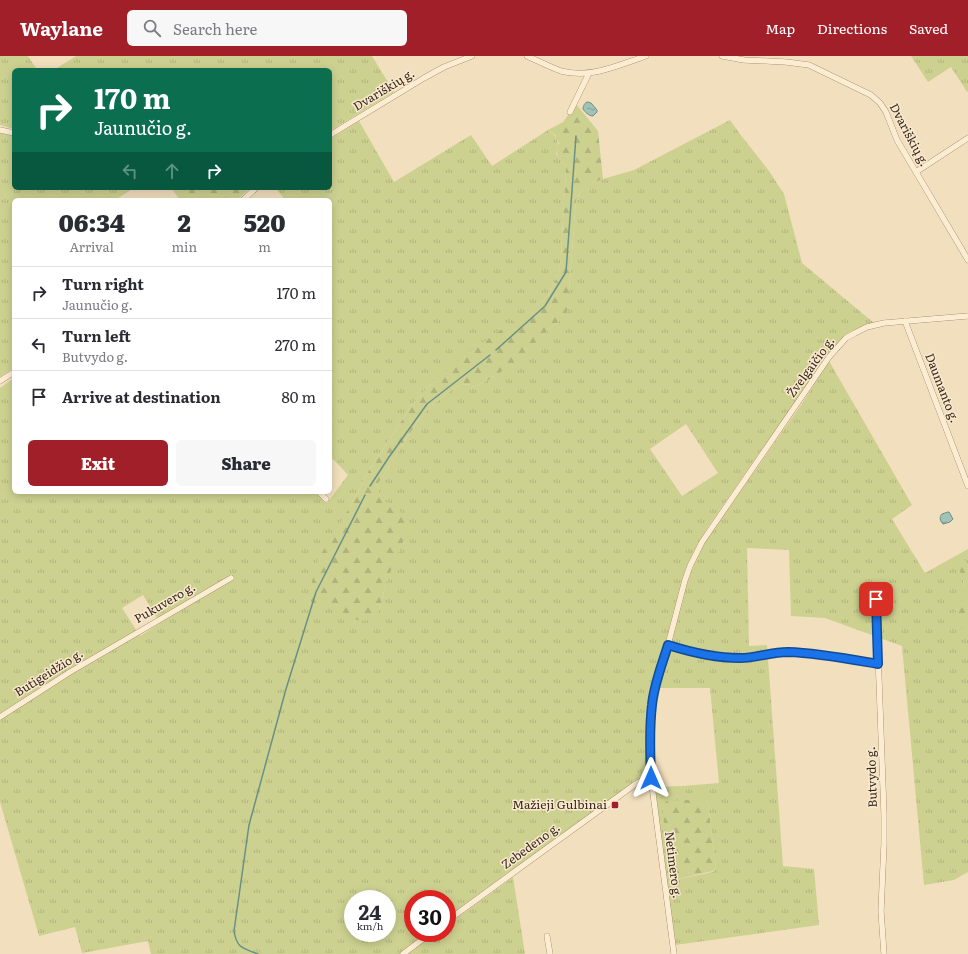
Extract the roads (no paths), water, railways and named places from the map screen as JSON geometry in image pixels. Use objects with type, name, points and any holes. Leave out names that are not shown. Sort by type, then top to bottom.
[{"type":"street","name":"Dvariškių g.","points":[[332,134],[424,78],[444,67],[472,56]]},
{"type":"street","points":[[527,56],[561,71],[580,74],[611,68],[646,56]]},
{"type":"street","name":"Dvariškių g.","points":[[722,56],[744,60],[803,64],[816,68],[871,95],[880,103],[886,112],[897,140],[968,260]]},
{"type":"street","points":[[786,62],[790,56]]},
{"type":"street","points":[[570,112],[589,73]]},
{"type":"street","points":[[0,130],[12,133]]},
{"type":"street","points":[[916,172],[968,138]]},
{"type":"street","points":[[245,198],[254,190]]},
{"type":"street","name":"Žvelgaičio g.","points":[[668,645],[685,580],[702,542],[830,357],[846,338],[867,327],[884,322],[968,316]]},
{"type":"street","name":"Daumanto g.","points":[[905,320],[968,486]]},
{"type":"street","points":[[0,381],[12,373]]},
{"type":"street","points":[[321,494],[326,499]]},
{"type":"street","name":"Pukuvero g.","points":[[111,648],[231,578]]},
{"type":"street","name":"Butvydo g.","points":[[876,599],[884,814],[881,911],[884,954]]},
{"type":"street","points":[[668,645],[716,656],[740,658],[774,652],[788,652],[830,656],[878,664]]},
{"type":"street","name":"Netimero g.","points":[[668,645],[655,686],[652,704],[650,724],[651,778],[674,954]]},
{"type":"street","name":"Butigeidžio g.","points":[[0,717],[70,672],[111,648]]},
{"type":"street","name":"Zebedeno g.","points":[[456,914],[637,783],[651,778]]},
{"type":"street","points":[[547,936],[550,954]]},
{"type":"street","points":[[403,954],[419,942]]},
{"type":"water","points":[[588,102],[591,103],[597,110],[593,116],[586,113],[583,109],[584,104]]},
{"type":"water","points":[[949,512],[953,519],[950,522],[943,524],[940,516]]},
{"type":"waterway","points":[[496,350],[545,306],[566,272],[576,136]]},
{"type":"waterway","points":[[370,486],[427,404],[490,355]]},
{"type":"waterway","points":[[258,954],[239,945],[234,931],[249,825],[286,689],[316,592],[365,495]]},
{"type":"place","name":"Mažieji Gulbinai","points":[[615,805]]}]
